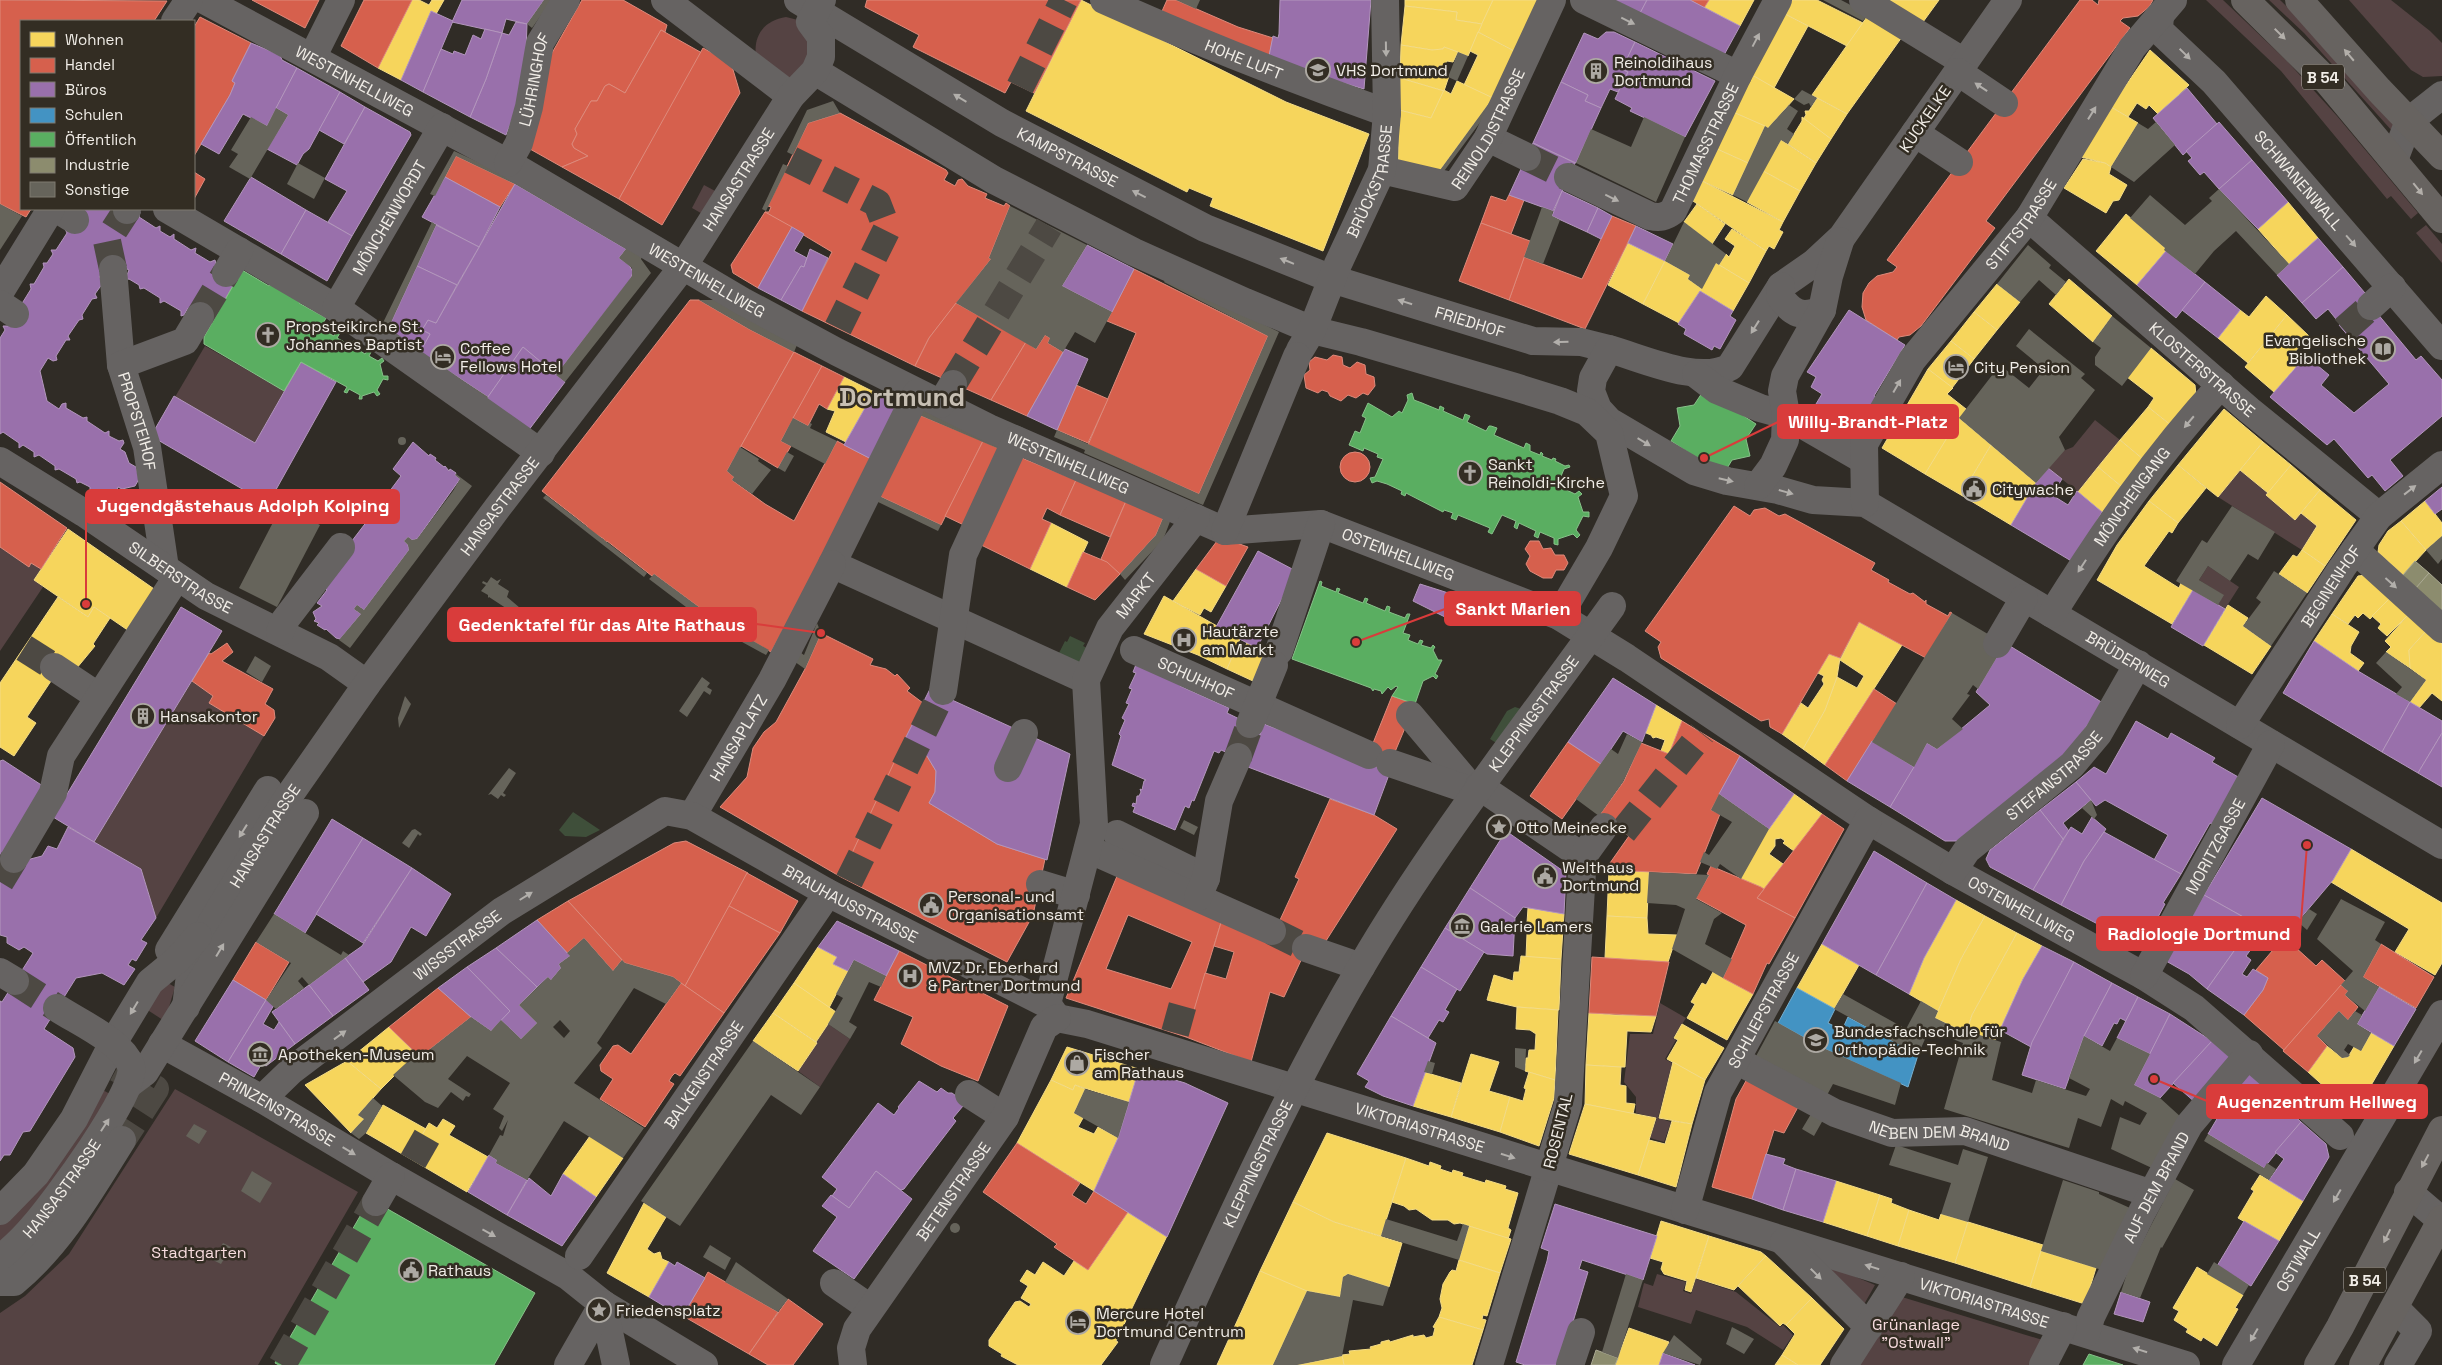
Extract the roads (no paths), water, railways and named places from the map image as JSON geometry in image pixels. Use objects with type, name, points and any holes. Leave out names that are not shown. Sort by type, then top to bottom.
[{"type":"main road","name":"B 54","points":[[2245,0],[2328,82],[2442,219]]},
{"type":"main road","name":"B 54","points":[[2299,0],[2336,39],[2379,90],[2440,149]]},
{"type":"main road","name":"B 54","points":[[2318,1365],[2345,1319],[2408,1192],[2442,1130]]},
{"type":"main road","name":"B 54","points":[[2363,1365],[2442,1220]]},
{"type":"street","points":[[176,20],[189,0]]},
{"type":"street","name":"WESTENHELLWEG","points":[[204,0],[313,56],[508,163],[742,301],[937,394],[1016,440],[1225,531]]},
{"type":"street","points":[[313,56],[341,0]]},
{"type":"street","name":"LÜHRINGHOF","points":[[508,163],[519,143],[529,107],[540,43],[566,0]]},
{"type":"street","points":[[665,0],[791,96]]},
{"type":"street","name":"HOHE LUFT","points":[[1104,0],[1168,29],[1283,76],[1387,113]]},
{"type":"street","name":"BRÜCKSTRASSE","points":[[1225,531],[1303,345],[1382,170],[1387,113],[1385,0]]},
{"type":"street","name":"REINOLDISTRASSE","points":[[1382,170],[1455,187],[1488,138],[1552,0]]},
{"type":"street","points":[[1584,0],[1738,75]]},
{"type":"street","name":"THOMASSTRASSE","points":[[1568,177],[1650,216],[1659,218],[1673,211],[1738,75],[1778,0]]},
{"type":"street","points":[[1863,0],[1961,67],[2004,103]]},
{"type":"street","name":"KUCKELKE","points":[[1842,237],[1828,276],[1822,310],[1784,379],[1765,396],[1753,398],[1730,383],[1730,367],[1781,286],[1814,263],[1842,237],[2008,0]]},
{"type":"street","name":"KAMPSTRASSE","points":[[791,96],[815,71],[822,50],[821,37],[810,22],[812,4],[1002,123],[1205,228],[1332,279]]},
{"type":"street","name":"STIFTSTRASSE","points":[[1864,452],[1912,360],[2029,218],[2062,138],[2132,48],[2167,8]]},
{"type":"street","name":"SCHWANENWALL","points":[[2167,8],[2159,28],[2162,33],[2214,82],[2442,346]]},
{"type":"street","points":[[815,71],[994,180],[1053,220],[1134,252],[1303,345],[1361,342],[1560,401],[1601,419],[1694,471],[1727,481],[1758,486],[1813,500],[1865,503],[1864,452],[1785,427],[1760,408],[1717,390],[1696,374]]},
{"type":"street","points":[[2394,160],[2409,120],[2442,95]]},
{"type":"street","name":"HANSASTRASSE","points":[[123,1062],[145,1072],[186,1007],[192,968],[213,920],[286,802],[368,684],[684,266],[791,96]]},
{"type":"street","name":"MÖNCHENWORDT","points":[[336,308],[442,127]]},
{"type":"street","points":[[1915,133],[1959,162]]},
{"type":"street","points":[[1488,138],[1527,157]]},
{"type":"street","points":[[2394,160],[2440,149]]},
{"type":"street","points":[[5,304],[51,210]]},
{"type":"street","points":[[174,213],[208,212]]},
{"type":"street","points":[[174,213],[232,262],[336,308],[541,453]]},
{"type":"street","name":"KLOSTERSTRASSE","points":[[2029,218],[2221,385],[2379,516]]},
{"type":"street","name":"PROPSTEIHOF","points":[[113,269],[121,365],[147,447],[171,573]]},
{"type":"street","name":"FRIEDHOF","points":[[1332,279],[1533,341],[1581,342],[1609,349]]},
{"type":"street","points":[[1781,286],[1780,296],[1790,310],[1808,315],[1822,310]]},
{"type":"street","points":[[2371,306],[2392,287]]},
{"type":"street","name":"PROPSTEIHOF","points":[[121,365],[185,341],[200,316]]},
{"type":"street","points":[[1559,616],[1599,548],[1624,496],[1609,433],[1593,401],[1591,391],[1593,378],[1609,349],[1696,374],[1718,372],[1730,367]]},
{"type":"street","name":"KUCKELKE","points":[[1784,379],[1782,391],[1785,427]]},
{"type":"street","name":"MÖNCHENGANG","points":[[2052,614],[2104,533],[2150,470],[2221,385]]},
{"type":"street","points":[[937,394],[862,501],[832,564],[1086,680]]},
{"type":"street","points":[[1758,486],[1773,466],[1785,427]]},
{"type":"street","points":[[943,691],[963,555],[1016,440]]},
{"type":"street","name":"SILBERSTRASSE","points":[[0,461],[84,513],[206,596],[329,657],[368,684]]},
{"type":"street","name":"BEGINENHOF","points":[[2240,725],[2379,516],[2442,465]]},
{"type":"street","name":"BRÜDERWEG","points":[[1865,503],[2442,845]]},
{"type":"street","name":"MARKT","points":[[1089,754],[1086,680],[1110,628],[1196,518]]},
{"type":"street","name":"OSTENHELLWEG","points":[[1253,714],[1276,658],[1321,524]]},
{"type":"street","name":"OSTENHELLWEG","points":[[1225,531],[1321,524],[1559,616],[1592,634],[1708,725],[1953,871],[2144,976],[2194,1008],[2249,1054],[2340,1136]]},
{"type":"street","points":[[280,632],[286,620],[341,547]]},
{"type":"street","points":[[2355,550],[2442,629]]},
{"type":"street","name":"HANSAPLATZ","points":[[692,816],[784,657],[832,564]]},
{"type":"street","points":[[14,859],[53,793],[61,756],[99,697],[171,573]]},
{"type":"street","points":[[1997,644],[2024,598]]},
{"type":"street","points":[[1592,634],[1612,606]]},
{"type":"street","name":"KLEPPINGSTRASSE","points":[[1164,1365],[1206,1272],[1295,1088],[1361,966],[1477,789],[1592,634]]},
{"type":"street","name":"SCHUHHOF","points":[[1134,650],[1253,714],[1380,759],[1477,789]]},
{"type":"street","name":"STEFANSTRASSE","points":[[1953,871],[1967,850],[2072,765],[2098,734],[2138,664]]},
{"type":"street","points":[[54,667],[99,697]]},
{"type":"street","points":[[1410,715],[1477,789],[1573,850],[1581,859],[1615,832]]},
{"type":"street","points":[[1008,768],[1024,733]]},
{"type":"street","name":"MORITZGASSE","points":[[2144,976],[2271,744]]},
{"type":"street","name":"BETENSTRASSE","points":[[853,1365],[853,1340],[857,1329],[1004,1117],[1052,1011],[1076,895],[1103,834],[1089,754]]},
{"type":"street","points":[[1202,888],[1219,800],[1238,757]]},
{"type":"street","points":[[150,982],[286,802]]},
{"type":"street","points":[[186,1007],[286,802]]},
{"type":"street","name":"BRAUHAUSSTRASSE","points":[[665,811],[692,816],[828,893],[1052,1011]]},
{"type":"street","name":"WISSSTRASSE","points":[[262,1099],[292,1070],[502,911],[665,811]]},
{"type":"street","name":"SCHLIEPSTRASSE","points":[[1685,1210],[1718,1092],[1868,820]]},
{"type":"street","points":[[1103,834],[1160,869],[1202,888],[1272,931]]},
{"type":"street","name":"ROSENTAL","points":[[1489,1365],[1568,1104],[1581,859]]},
{"type":"street","points":[[1040,884],[1076,895]]},
{"type":"street","name":"BALKENSTRASSE","points":[[574,1266],[828,893]]},
{"type":"street","name":"HANSASTRASSE","points":[[0,1259],[34,1226],[64,1188],[123,1062],[150,982],[178,959],[213,920]]},
{"type":"street","points":[[1306,948],[1361,966]]},
{"type":"street","points":[[57,1008],[123,1062]]},
{"type":"street","name":"VIKTORIASTRASSE","points":[[1052,1011],[1069,1019],[1172,1041],[1295,1088],[1549,1169],[2186,1365]]},
{"type":"street","name":"OSTWALL","points":[[2236,1365],[2362,1154],[2442,1014]]},
{"type":"street","name":"PRINZENSTRASSE","points":[[162,1044],[262,1099],[390,1176],[574,1266]]},
{"type":"street","name":"AUF DEM BRAND","points":[[2043,1365],[2074,1330],[2091,1316],[2188,1125],[2249,1054]]},
{"type":"street","name":"NEBEN DEM BRAND","points":[[1736,1060],[1834,1113],[1892,1133],[1964,1131],[2155,1187]]},
{"type":"street","name":"HANSASTRASSE","points":[[0,1211],[36,1174],[74,1119],[123,1062]]},
{"type":"street","points":[[0,1192],[36,1150],[74,1092]]},
{"type":"street","points":[[969,1094],[1004,1117]]},
{"type":"street","points":[[0,1282],[14,1282],[30,1269],[66,1229],[122,1140]]},
{"type":"street","points":[[376,1202],[390,1176]]},
{"type":"street","points":[[2408,1192],[2442,1220]]},
{"type":"street","name":"VIKTORIASTRASSE","points":[[1782,1240],[1870,1327]]},
{"type":"street","points":[[574,1266],[603,1304],[704,1365]]},
{"type":"street","points":[[1844,1365],[1870,1327],[1900,1276]]},
{"type":"street","points":[[834,1283],[870,1308]]},
{"type":"street","points":[[568,1365],[603,1304]]},
{"type":"street","points":[[603,1304],[616,1365]]},
{"type":"street","points":[[2395,1308],[2418,1331],[2398,1365]]},
{"type":"street","points":[[1570,1365],[1581,1332]]},
{"type":"tunnel","points":[[1020,87],[1064,0]]},
{"type":"tunnel","points":[[1527,157],[1568,177]]},
{"type":"tunnel","points":[[791,160],[877,203],[887,229],[838,328]]},
{"type":"tunnel","points":[[113,269],[107,241],[127,210]]},
{"type":"tunnel","points":[[953,384],[1049,226]]},
{"type":"tunnel","points":[[200,316],[226,273]]},
{"type":"tunnel","points":[[2344,330],[2371,306]]},
{"type":"tunnel","points":[[24,648],[54,667]]},
{"type":"tunnel","points":[[849,881],[943,691]]},
{"type":"tunnel","points":[[1238,757],[1250,724]]},
{"type":"tunnel","points":[[1623,832],[1702,733]]},
{"type":"tunnel","points":[[0,882],[14,859]]},
{"type":"tunnel","points":[[1272,931],[1306,948]]},
{"type":"tunnel","points":[[15,981],[57,1008]]},
{"type":"tunnel","points":[[1175,1033],[1185,997]]},
{"type":"tunnel","points":[[117,1068],[155,1089],[122,1140]]},
{"type":"tunnel","points":[[413,1161],[433,1126]]},
{"type":"tunnel","points":[[282,1365],[376,1202]]},
{"type":"place","name":"VHS Dortmund","points":[[1318,70]]},
{"type":"place","name":"Reinoldihaus Dortmund","points":[[1596,71]]},
{"type":"place","name":"Propsteikirche St. Johannes Baptist","points":[[268,335]]},
{"type":"place","name":"Evangelische Bibliothek","points":[[2383,349]]},
{"type":"place","name":"Coffee Fellows Hotel","points":[[443,357]]},
{"type":"place","name":"City Pension","points":[[1956,367]]},
{"type":"place","name":"Willy-Brandt-Platz","points":[[1704,458]]},
{"type":"place","name":"Sankt Reinoldi-Kirche","points":[[1470,473]]},
{"type":"place","name":"Citywache","points":[[1974,489]]},
{"type":"place","name":"Jugendgästehaus Adolph Kolping","points":[[86,604]]},
{"type":"place","name":"Gedenktafel für das Alte Rathaus","points":[[821,633]]},
{"type":"place","name":"Hautärzte am Markt","points":[[1184,640]]},
{"type":"place","name":"Sankt Marien","points":[[1356,642]]},
{"type":"place","name":"Hansakontor","points":[[143,716]]},
{"type":"place","name":"Otto Meinecke","points":[[1499,827]]},
{"type":"place","name":"Radiologie Dortmund","points":[[2307,845]]},
{"type":"place","name":"Welthaus Dortmund","points":[[1545,876]]},
{"type":"place","name":"Personal- und Organisationsamt","points":[[931,905]]},
{"type":"place","name":"Galerie Lamers","points":[[1462,926]]},
{"type":"place","name":"MVZ Dr. Eberhard & Partner Dortmund","points":[[910,976]]},
{"type":"place","name":"Bundesfachschule für Orthopädie-Technik","points":[[1816,1040]]},
{"type":"place","name":"Apotheken-Museum","points":[[260,1054]]},
{"type":"place","name":"Fischer am Rathaus","points":[[1077,1063]]},
{"type":"place","name":"Augenzentrum Hellweg","points":[[2154,1079]]},
{"type":"place","name":"Rathaus","points":[[411,1270]]},
{"type":"place","name":"Friedensplatz","points":[[599,1310]]},
{"type":"place","name":"Mercure Hotel Dortmund Centrum","points":[[1078,1322]]},
{"type":"district","name":"Dortmund","points":[[902,397]]},
{"type":"park label","name":"Stadtgarten","points":[[199,1252]]},
{"type":"park label","name":"Grünanlage \"Ostwall\"","points":[[1916,1333]]}]
